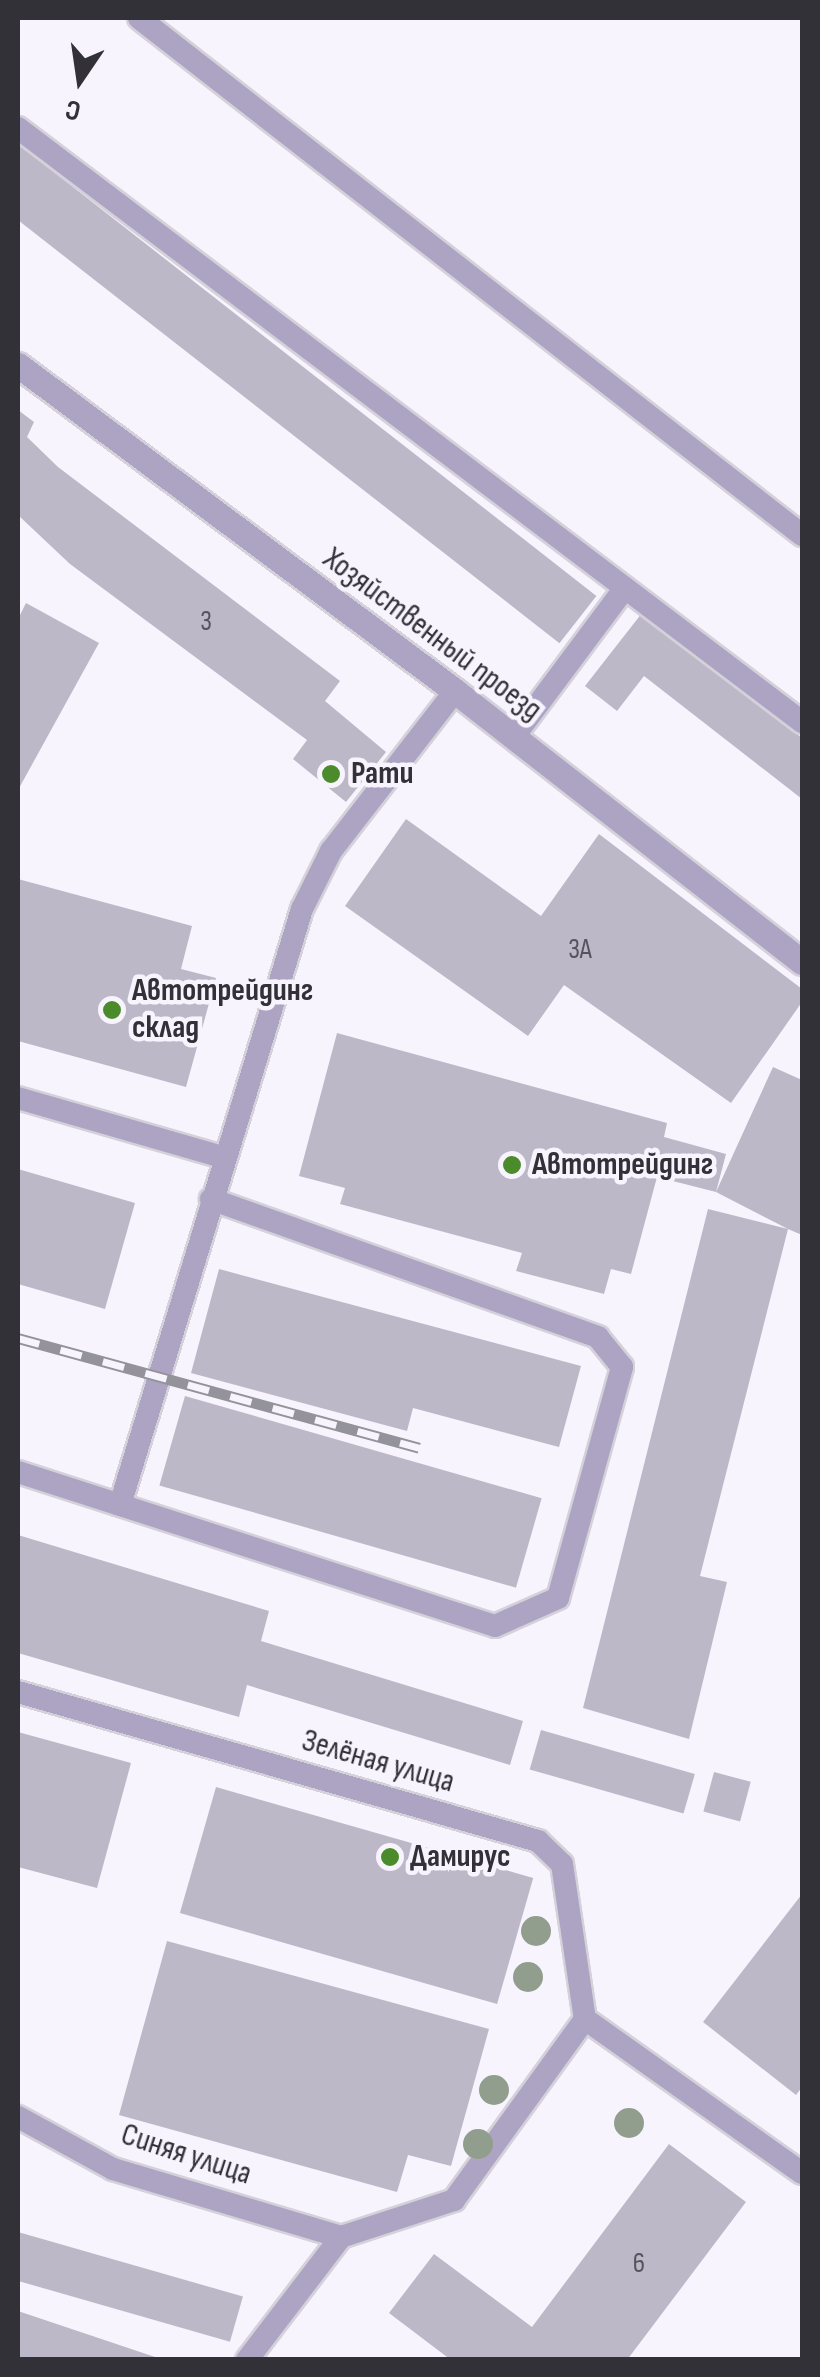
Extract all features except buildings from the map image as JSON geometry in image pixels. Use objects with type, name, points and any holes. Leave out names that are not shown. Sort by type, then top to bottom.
[{"type":"street","name":"Хозяйственный проезд","points":[[18,365],[456,691],[802,962]]},
{"type":"lane","points":[[138,18],[802,535]]},
{"type":"lane","points":[[18,128],[802,722]]},
{"type":"lane","points":[[513,738],[625,588]]},
{"type":"lane","points":[[120,1505],[222,1157],[302,909],[331,851],[456,691]]},
{"type":"lane","points":[[18,1098],[222,1157]]},
{"type":"lane","points":[[18,1472],[495,1626],[558,1598],[622,1367],[598,1337],[211,1199]]},
{"type":"lane","name":"Зелёная улица","points":[[18,1692],[538,1841],[562,1864],[585,2019]]},
{"type":"lane","points":[[247,2360],[341,2238],[454,2200],[585,2019],[802,2173]]},
{"type":"lane","name":"Синяя улица","points":[[18,2117],[113,2168],[341,2238]]},
{"type":"railway","points":[[18,1338],[419,1448]]},
{"type":"place","name":"Рати","points":[[331,774]]},
{"type":"place","name":"Автотрейдинг склад","points":[[112,1010]]},
{"type":"place","name":"Автотрейдинг","points":[[512,1165]]},
{"type":"place","name":"Дамирус","points":[[390,1857]]}]
